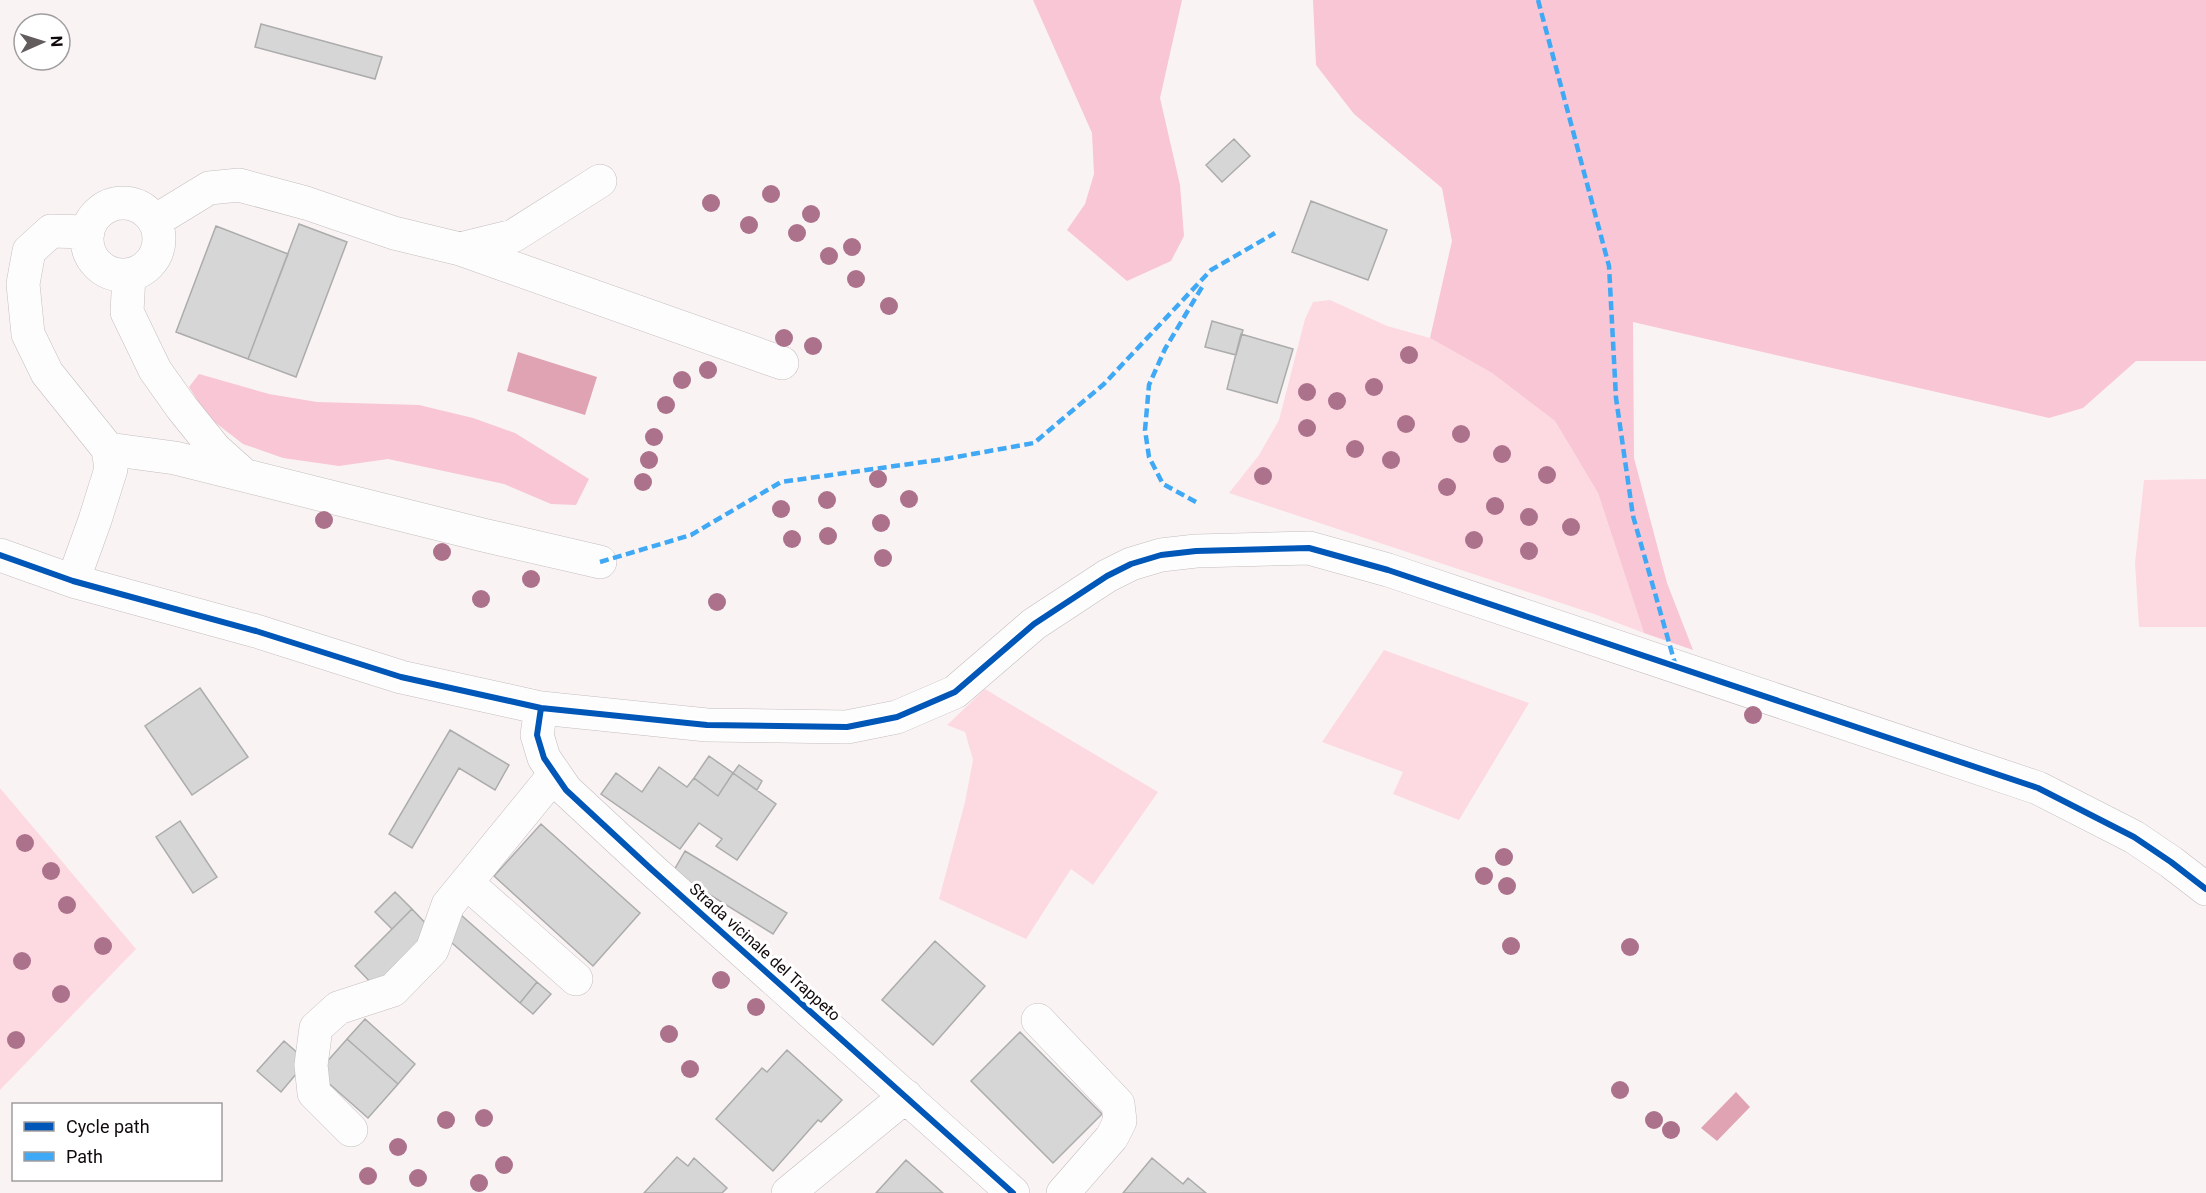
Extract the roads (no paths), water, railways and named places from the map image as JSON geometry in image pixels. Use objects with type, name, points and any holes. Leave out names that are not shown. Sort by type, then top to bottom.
[{"type":"street","points":[[460,249],[513,236],[600,181]]},
{"type":"street","points":[[155,220],[209,188],[238,185],[306,203],[394,233],[460,249],[782,363]]},
{"type":"street","points":[[124,202],[136,204],[155,220],[159,239],[155,256],[139,271],[129,275],[106,271],[90,254],[88,232],[92,220],[111,204],[124,202]]},
{"type":"street","points":[[73,581],[96,520],[111,469],[108,449],[47,374],[28,334],[23,284],[29,251],[51,231],[88,232]]},
{"type":"street","points":[[129,275],[127,312],[155,370],[215,449],[245,476]]},
{"type":"street","points":[[108,449],[175,458],[600,562]]},
{"type":"street","points":[[0,555],[73,581],[256,631],[401,676],[541,708],[707,725],[847,727],[897,717],[955,692],[1034,624],[1107,576],[1131,564],[1161,555],[1196,551],[1310,548],[1388,570],[2038,788],[2134,837],[2206,889]]},
{"type":"street","name":"Strada vicinale del Trappeto","points":[[541,708],[537,735],[544,758],[566,790],[650,868],[1014,1193]]},
{"type":"street","points":[[351,1130],[314,1093],[311,1065],[316,1028],[338,1008],[393,990],[432,950],[448,905],[555,774]]},
{"type":"street","points":[[467,883],[576,979]]},
{"type":"street","points":[[1038,1020],[1118,1104],[1120,1121],[1112,1137],[1062,1193]]},
{"type":"street","points":[[788,1193],[906,1096]]}]
